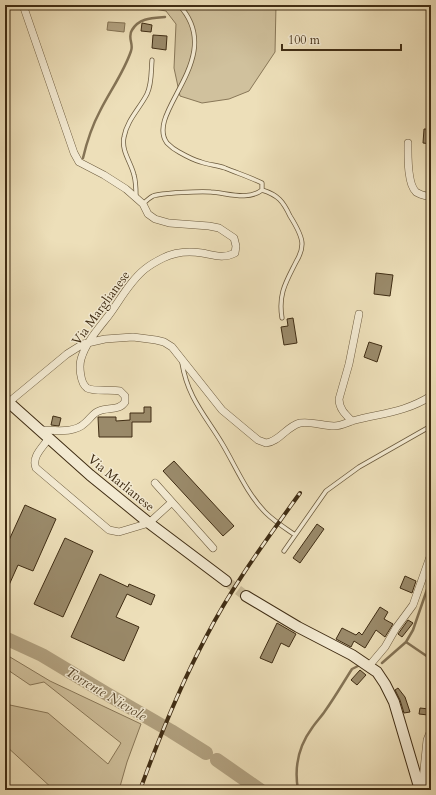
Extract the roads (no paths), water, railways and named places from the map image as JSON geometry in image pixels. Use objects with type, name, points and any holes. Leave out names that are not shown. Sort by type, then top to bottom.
[{"type":"street","name":"Via Marglianese","points":[[23,5],[76,158],[79,162],[104,175],[136,198],[143,204],[148,214],[155,219],[169,223],[219,228],[229,233],[234,238],[236,246],[235,253],[228,257],[186,252],[173,254],[145,269],[132,283],[89,342],[80,362],[80,370],[85,385],[89,389],[120,391],[125,396],[125,402],[121,407],[100,410],[84,424],[73,429],[55,431],[40,430]]},
{"type":"street","points":[[408,143],[410,175],[413,188],[418,193],[431,197]]},
{"type":"street","points":[[352,422],[342,410],[339,399],[349,364],[360,314]]},
{"type":"street","points":[[7,400],[76,348],[89,342],[121,337],[146,338],[164,342],[172,347],[222,410],[262,442],[269,443],[295,425],[301,423],[336,426],[404,410],[431,396]]},
{"type":"street","name":"Via Marlianese","points":[[7,400],[90,475],[149,523],[226,582]]},
{"type":"street","points":[[49,438],[36,456],[36,468],[112,532],[119,532],[149,523],[172,502]]},
{"type":"street","points":[[155,483],[213,548]]},
{"type":"street","points":[[369,666],[385,647],[412,605],[431,554]]},
{"type":"street","points":[[246,596],[298,627],[352,655],[377,672],[394,702],[421,790]]},
{"type":"street","points":[[421,790],[427,740],[431,730]]},
{"type":"lane","points":[[179,5],[189,21],[194,34],[195,51],[189,72],[174,98],[163,124],[162,132],[167,143],[190,158],[253,178],[262,183],[262,190]]},
{"type":"lane","points":[[136,198],[134,174],[124,147],[123,139],[125,130],[148,92],[152,60]]},
{"type":"lane","points":[[143,204],[152,196],[161,194],[210,192],[250,196],[262,190]]},
{"type":"lane","points":[[262,190],[271,193],[282,201],[299,232],[302,244],[300,253],[282,293],[280,302],[282,318]]},
{"type":"lane","points":[[182,358],[185,376],[197,406],[217,435],[252,495],[266,513],[295,535]]},
{"type":"lane","points":[[284,551],[321,497],[336,483],[377,456],[431,426]]},
{"type":"waterway","points":[[83,158],[95,122],[128,59],[132,48],[130,35],[132,30],[142,21],[151,18],[165,17]]},
{"type":"waterway","points":[[382,663],[406,642],[413,630],[431,578]]},
{"type":"waterway","name":"Torrente Nievole","points":[[5,638],[42,655],[206,753]]},
{"type":"waterway","points":[[406,642],[431,659]]},
{"type":"waterway","points":[[298,790],[297,765],[303,742],[352,669],[360,665]]},
{"type":"waterway","name":"Torrente Nievole","points":[[217,760],[260,790]]},
{"type":"tunnel","points":[[226,581],[246,596]]},
{"type":"railway","points":[[140,790],[162,732],[179,693],[216,618],[250,563],[300,493]]}]
